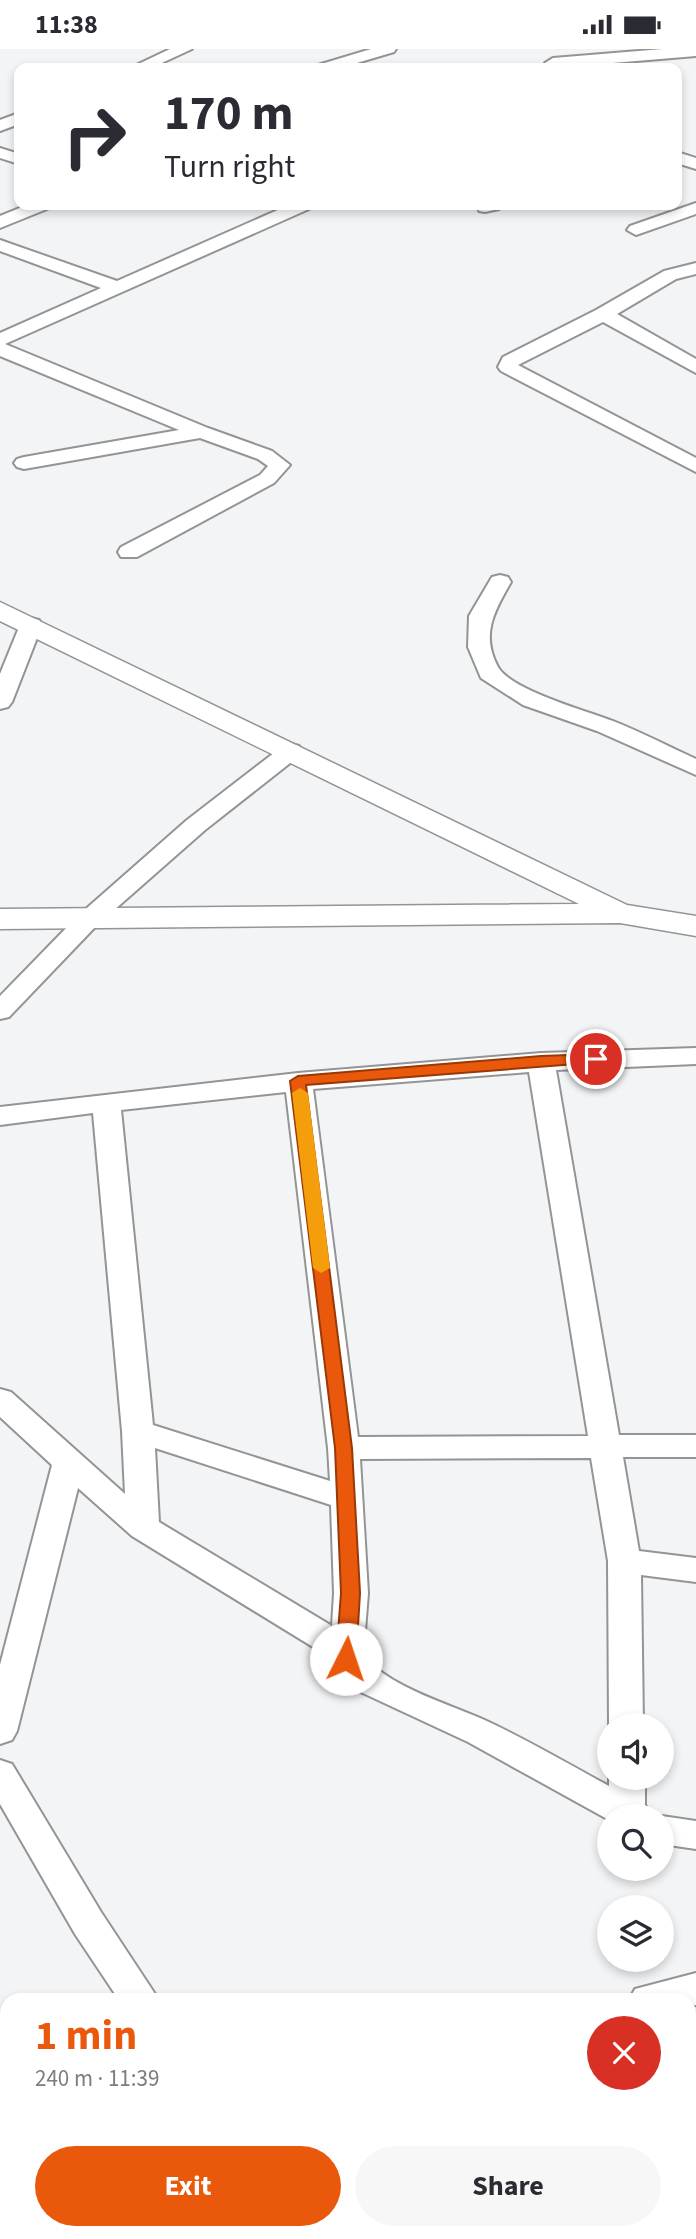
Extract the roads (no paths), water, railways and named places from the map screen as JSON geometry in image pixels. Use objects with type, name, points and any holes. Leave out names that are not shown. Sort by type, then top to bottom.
[{"type":"street","points":[[150,63],[184,49]]},
{"type":"street","points":[[341,63],[388,49]]},
{"type":"street","points":[[582,63],[696,51]]},
{"type":"street","points":[[636,230],[696,208]]},
{"type":"street","points":[[0,223],[30,210]]},
{"type":"street","points":[[0,340],[292,210]]},
{"type":"street","points":[[0,245],[119,288]]},
{"type":"street","points":[[696,268],[670,275],[603,314],[510,361],[508,367],[696,466]]},
{"type":"street","points":[[603,314],[696,367]]},
{"type":"street","points":[[0,349],[201,432],[265,454],[280,465],[267,479],[129,552]]},
{"type":"street","points":[[24,463],[201,432]]},
{"type":"street","points":[[500,582],[480,617],[479,647],[489,673],[531,700],[606,726],[693,763]]},
{"type":"street","points":[[0,610],[620,913]]},
{"type":"street","points":[[0,702],[31,625]]},
{"type":"street","points":[[0,1011],[88,920],[197,825],[291,751]]},
{"type":"street","points":[[0,919],[620,913],[696,926]]},
{"type":"street","points":[[0,1115],[298,1081],[541,1061],[696,1056]]},
{"type":"street","points":[[541,1061],[624,1561],[626,1713]]},
{"type":"street","points":[[298,1081],[344,1448],[351,1593],[346,1659]]},
{"type":"street","points":[[106,1102],[138,1431],[143,1528]]},
{"type":"street","points":[[0,1400],[143,1528],[302,1622],[325,1638],[364,1679],[630,1802]]},
{"type":"street","points":[[138,1431],[346,1498]]},
{"type":"street","points":[[344,1448],[696,1446]]},
{"type":"street","points":[[0,1731],[69,1462]]},
{"type":"street","points":[[624,1561],[696,1570]]},
{"type":"street","points":[[0,1774],[88,1923],[134,1993]]},
{"type":"street","points":[[674,1832],[696,1835]]},
{"type":"street","points":[[679,1993],[696,1989]]}]
